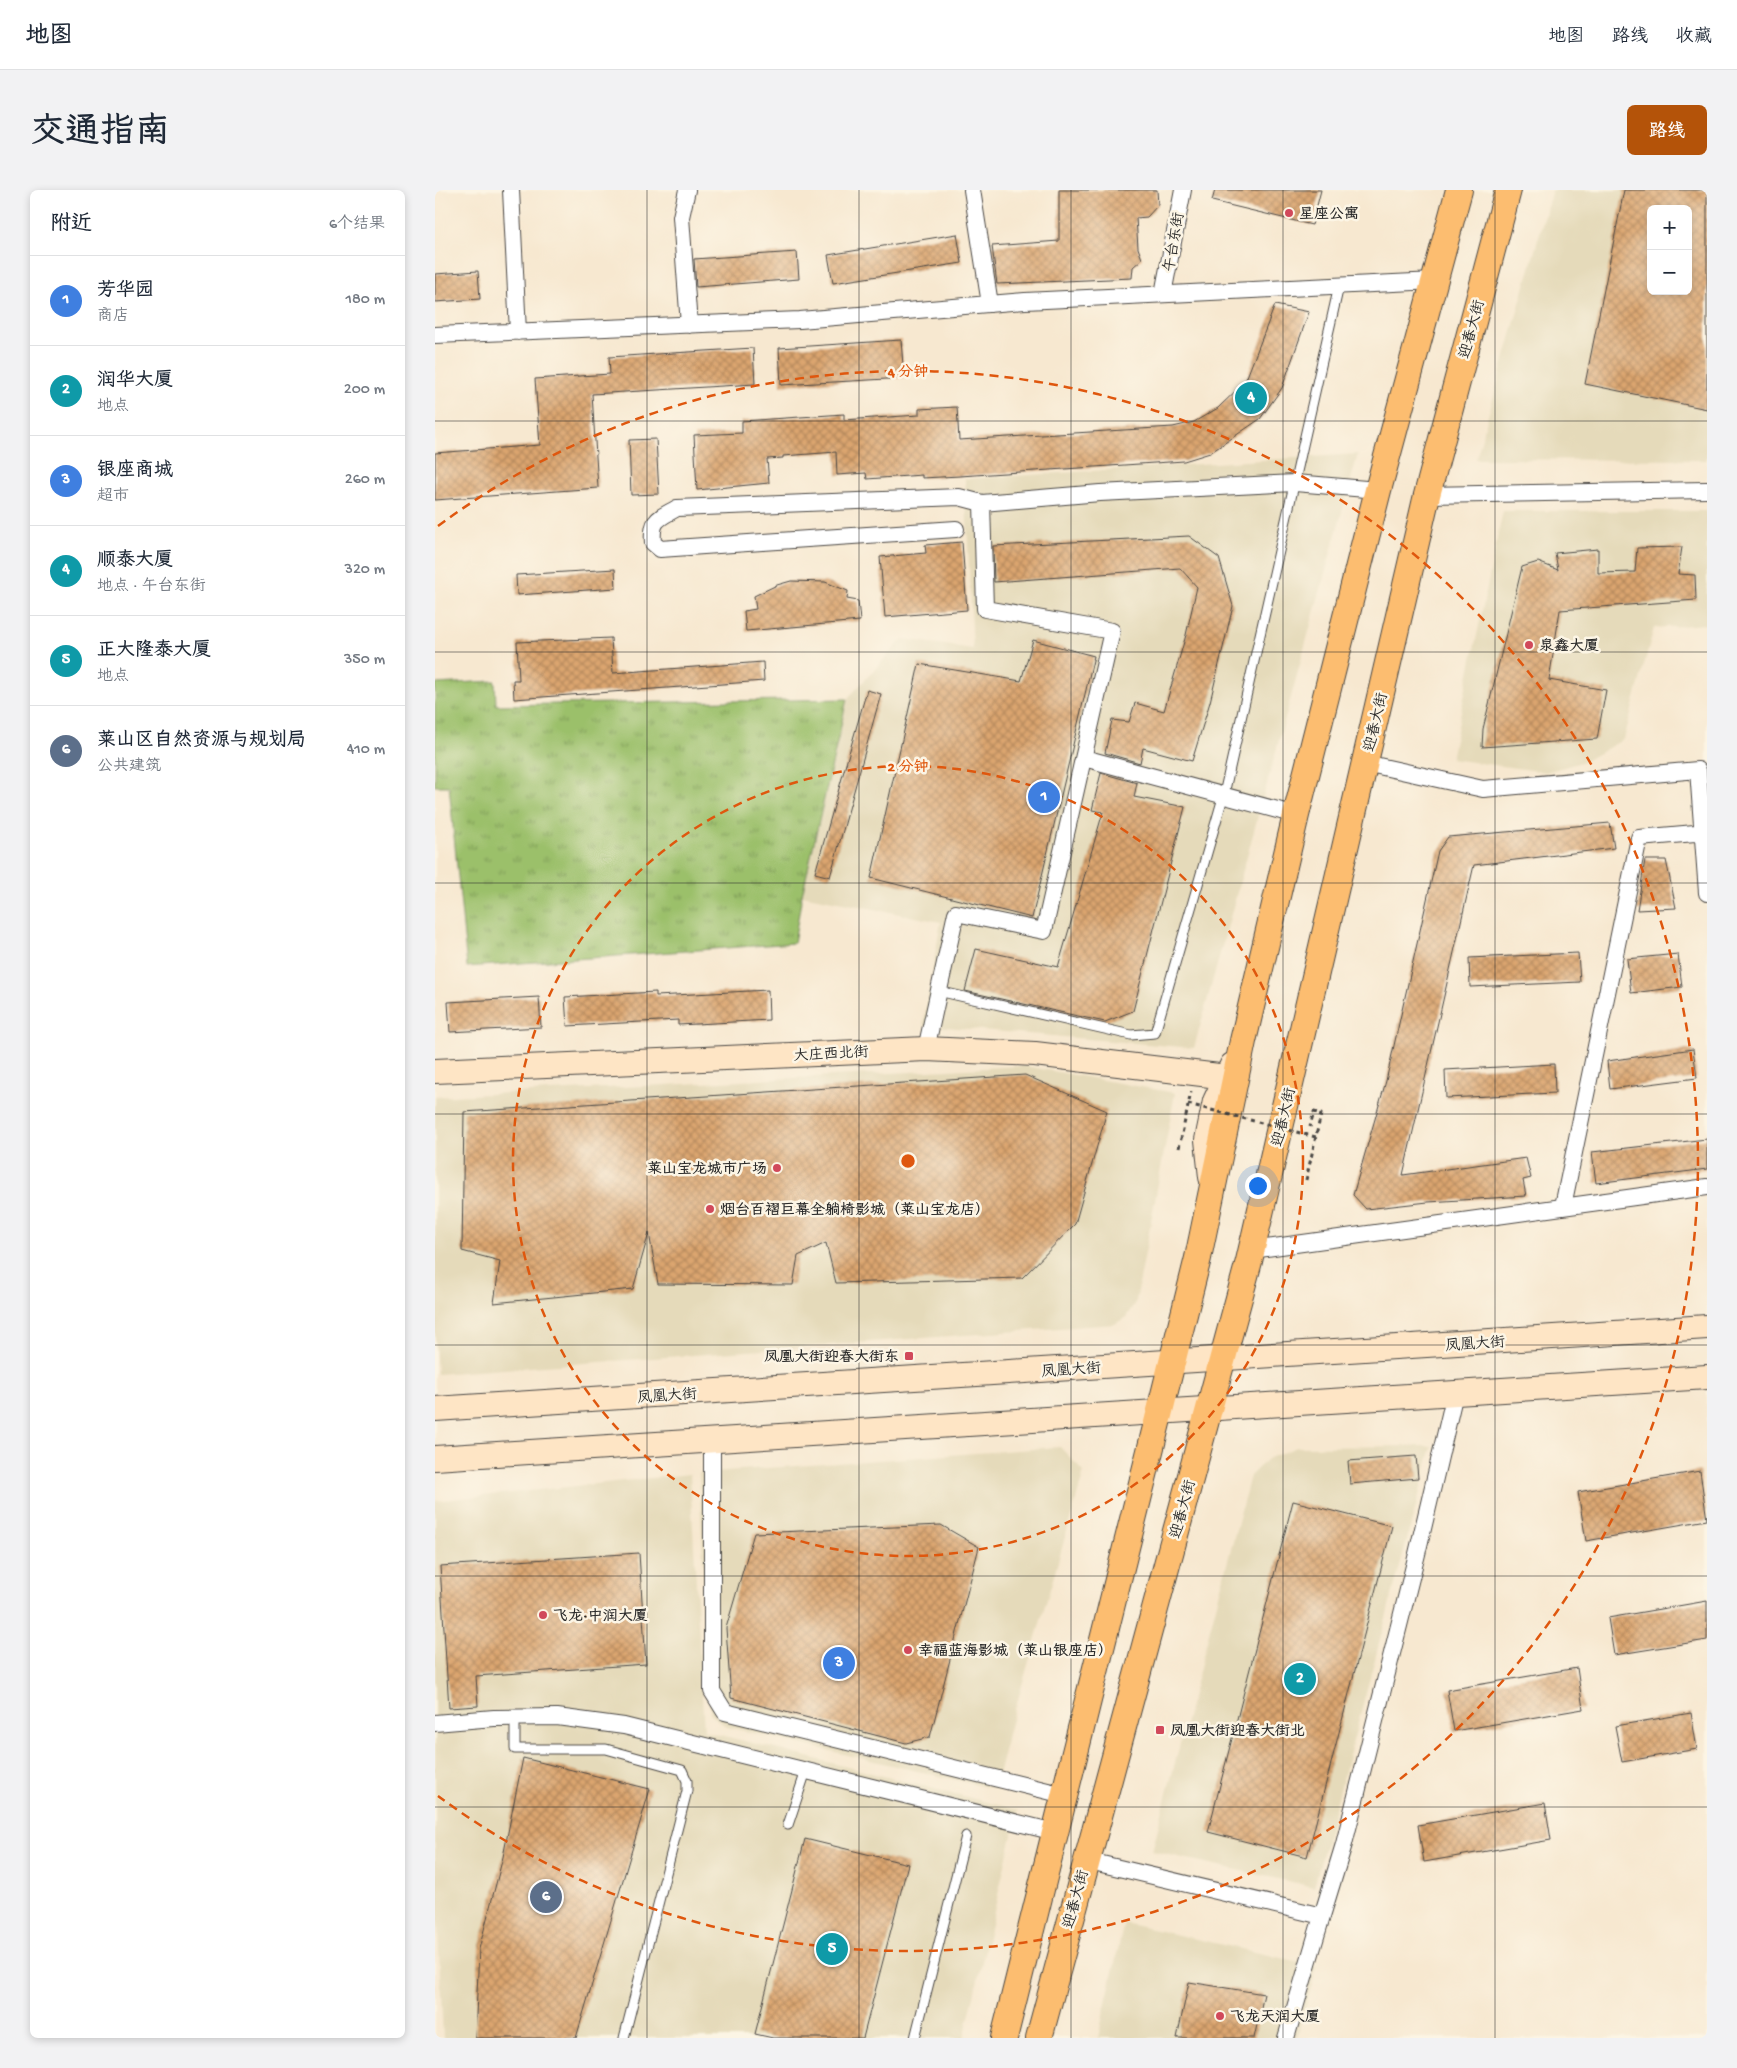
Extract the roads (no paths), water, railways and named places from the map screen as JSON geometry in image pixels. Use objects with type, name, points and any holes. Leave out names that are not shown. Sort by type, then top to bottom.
[{"type":"main road","points":[[1004,2038],[1160,1411],[1213,1188],[1243,1041],[1296,815],[1379,490],[1459,190]]},
{"type":"main road","name":"迎春大街","points":[[1039,2038],[1085,1860],[1252,1250],[1427,495],[1508,190]]},
{"type":"main road","points":[[1213,1188],[1207,1140],[1215,1101],[1243,1041]]},
{"type":"main road","name":"大庄西北街","points":[[435,1071],[925,1049],[1035,1054],[1227,1077]]},
{"type":"main road","name":"凤凰大街","points":[[435,1409],[1223,1360],[1707,1327]]},
{"type":"main road","points":[[435,1458],[1707,1377]]},
{"type":"street","points":[[511,190],[518,332]]},
{"type":"street","points":[[687,190],[681,217],[689,325]]},
{"type":"street","points":[[973,190],[990,304]]},
{"type":"street","name":"午台东街","points":[[1163,294],[1183,190]]},
{"type":"street","points":[[435,336],[800,320],[990,304],[1435,281]]},
{"type":"street","points":[[957,528],[660,550],[653,543],[651,529],[655,522],[677,508],[959,497],[982,504],[1100,493],[1295,483],[1379,490]]},
{"type":"street","points":[[1427,495],[1707,490]]},
{"type":"street","points":[[925,1049],[956,913],[1044,931],[1112,631],[985,609],[982,504]]},
{"type":"street","points":[[1084,758],[1296,815]]},
{"type":"street","points":[[1365,763],[1483,789],[1698,770],[1707,893]]},
{"type":"street","points":[[1563,1206],[1639,838],[1695,833]]},
{"type":"street","points":[[1252,1250],[1707,1187]]},
{"type":"street","points":[[1286,2038],[1344,1844],[1448,1428],[1455,1393]]},
{"type":"street","points":[[712,1439],[712,1691],[725,1712],[1064,1795]]},
{"type":"street","points":[[435,1723],[557,1717],[624,1726],[1055,1832]]},
{"type":"street","points":[[1085,1860],[1321,1916]]},
{"type":"lane","points":[[939,991],[1131,1035],[1155,1033],[1223,794],[1339,286]]},
{"type":"lane","points":[[515,1718],[515,1749],[606,1748],[682,1770],[686,1776],[687,1791],[625,2038]]},
{"type":"lane","points":[[787,1825],[806,1771]]},
{"type":"lane","points":[[915,2038],[966,1836]]},
{"type":"place","name":"星座公寓","points":[[1289,213]]},
{"type":"place","name":"顺泰大厦","points":[[1251,398]]},
{"type":"place","name":"泉鑫大厦","points":[[1529,645]]},
{"type":"place","name":"芳华园","points":[[1044,797]]},
{"type":"place","name":"莱山宝龙城市广场","points":[[777,1168]]},
{"type":"place","name":"烟台百褶巨幕全躺椅影城（莱山宝龙店）","points":[[710,1209]]},
{"type":"place","name":"凤凰大街迎春大街东","points":[[909,1356]]},
{"type":"place","name":"飞龙·中润大厦","points":[[543,1615]]},
{"type":"place","name":"幸福蓝海影城（莱山银座店）","points":[[908,1650]]},
{"type":"place","name":"银座商城","points":[[839,1663]]},
{"type":"place","name":"润华大厦","points":[[1300,1679]]},
{"type":"place","name":"凤凰大街迎春大街北","points":[[1160,1730]]},
{"type":"place","name":"莱山区自然资源与规划局","points":[[546,1897]]},
{"type":"place","name":"正大隆泰大厦","points":[[832,1949]]},
{"type":"place","name":"飞龙天润大厦","points":[[1220,2016]]}]
